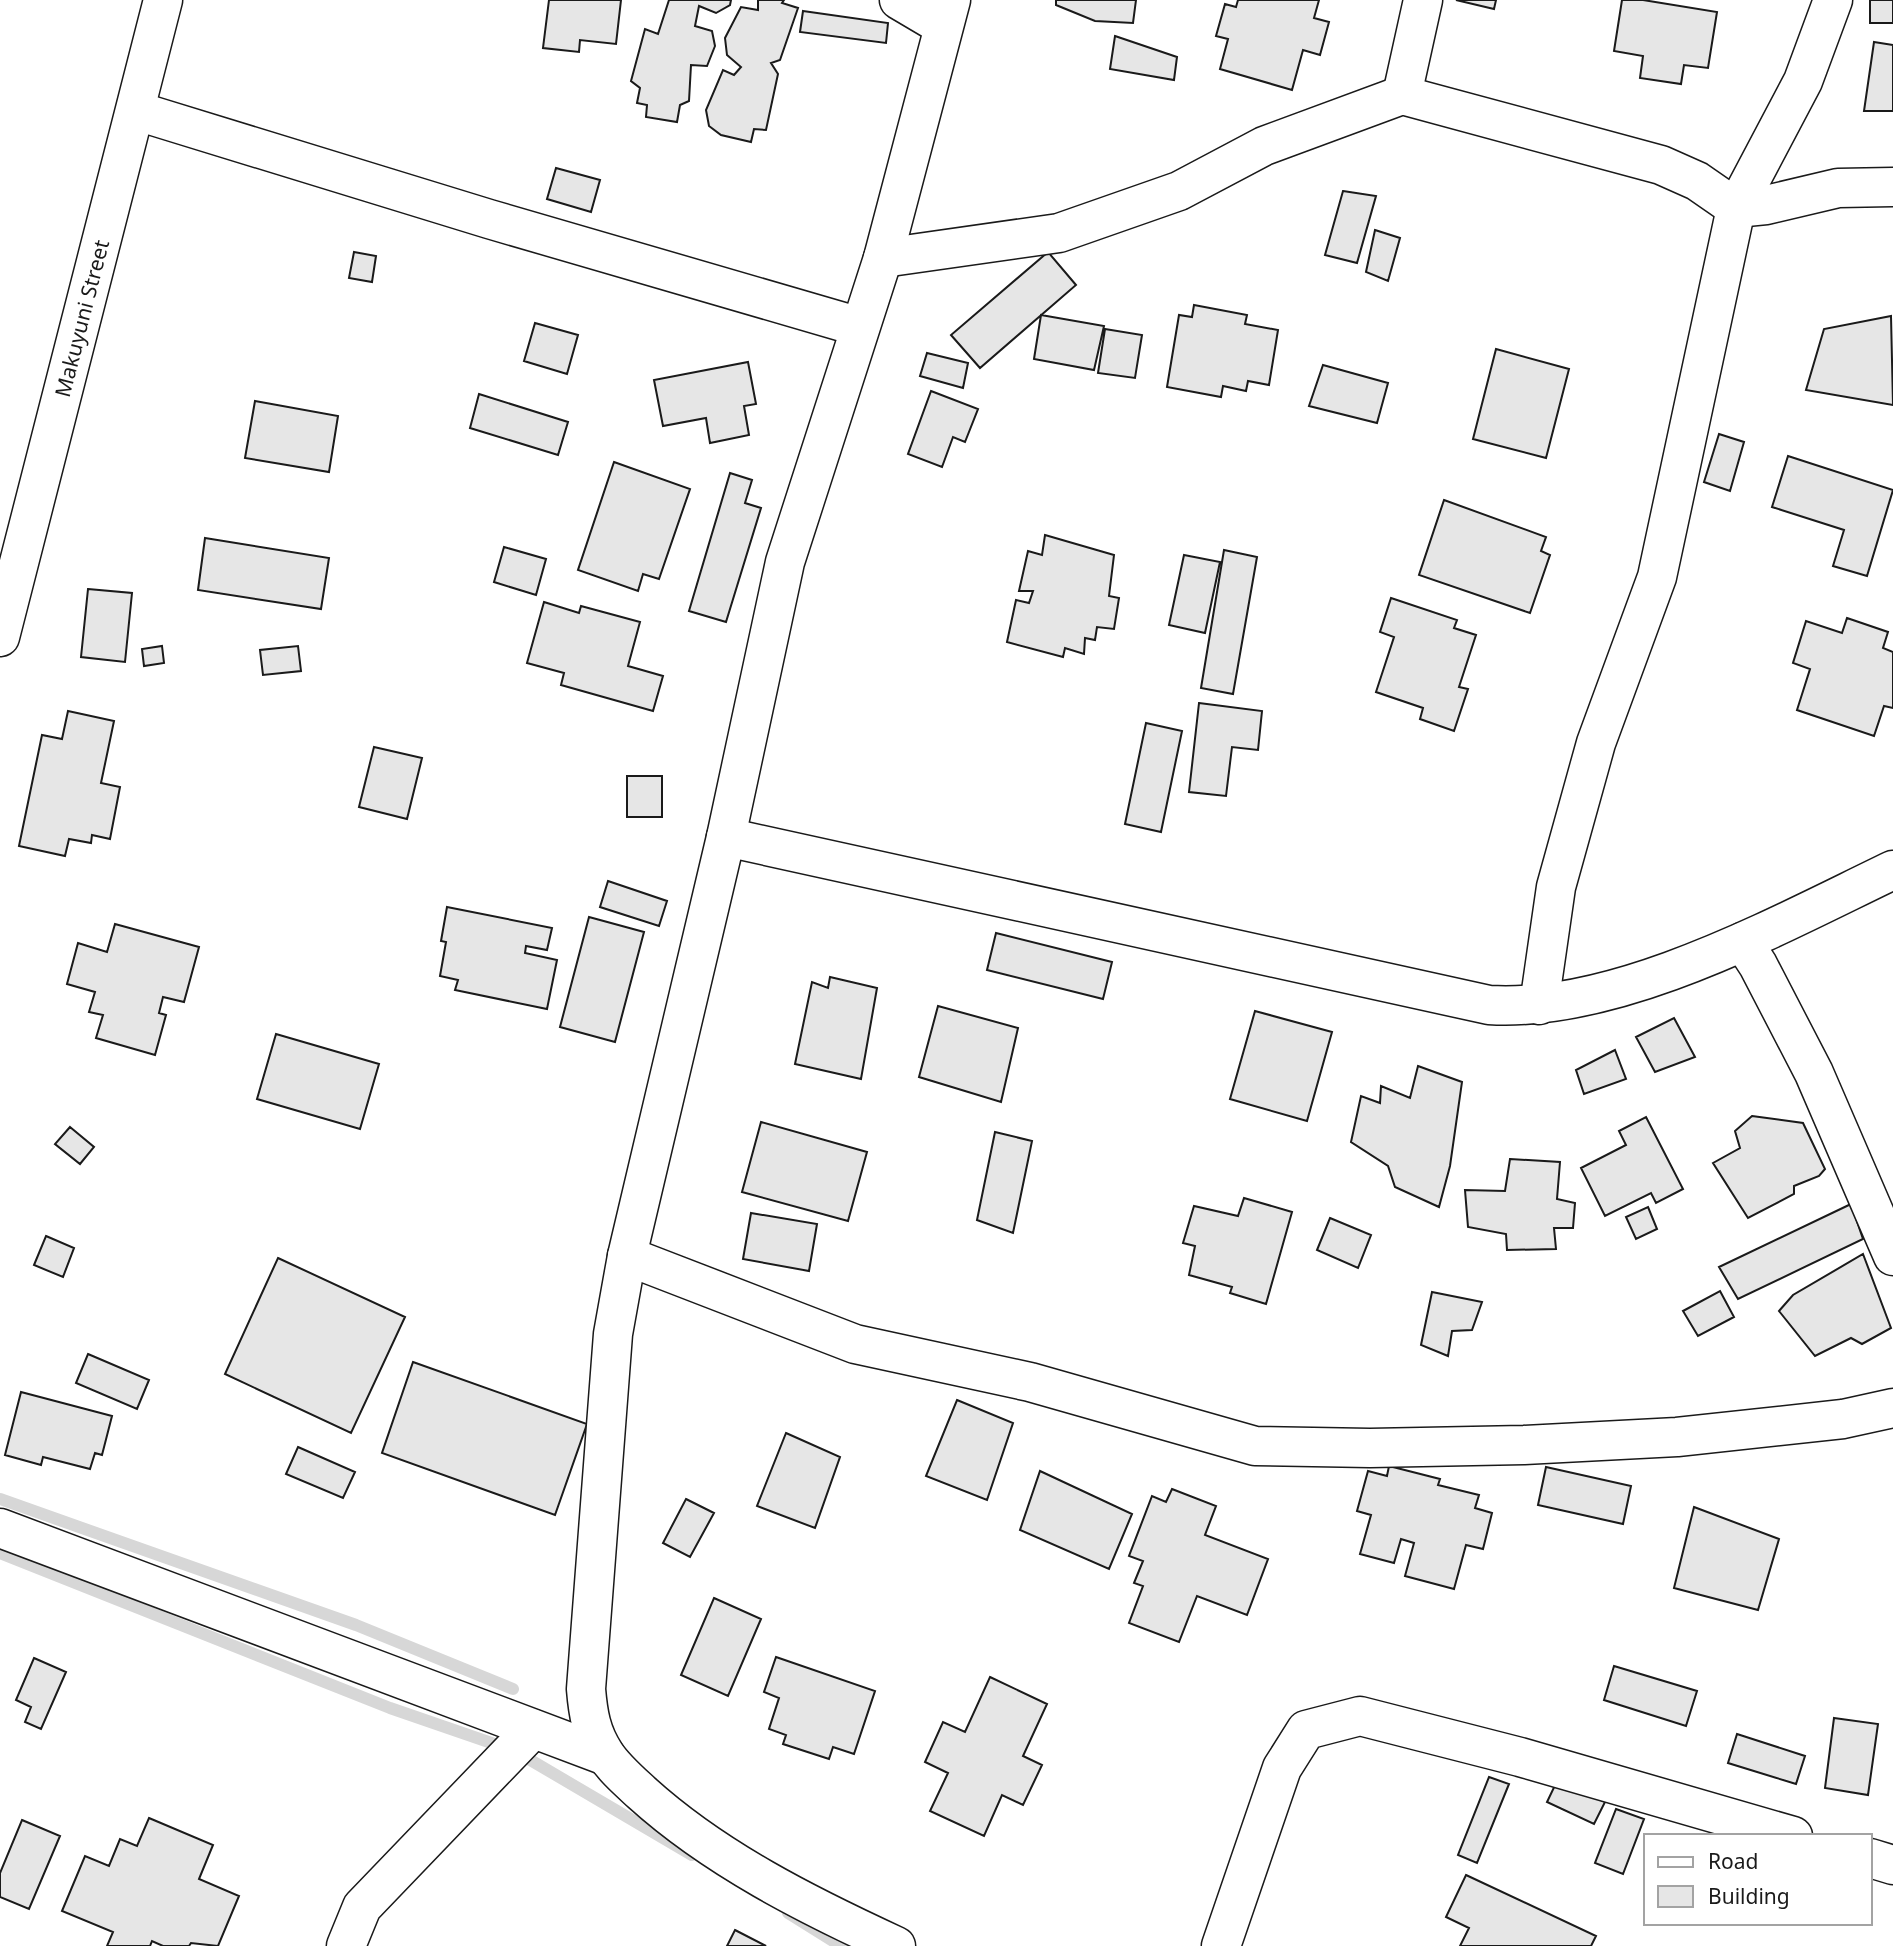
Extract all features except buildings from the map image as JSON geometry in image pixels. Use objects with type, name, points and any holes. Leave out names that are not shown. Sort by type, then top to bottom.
[{"type":"street","name":"Makuyuni Street","points":[[0,637],[137,111],[163,0]]},
{"type":"street","points":[[896,1946],[834,1917],[706,1845],[664,1813],[606,1756],[590,1724],[586,1689],[613,1334],[627,1256],[726,837],[785,562],[883,258],[947,13],[899,0]]},
{"type":"street","points":[[1402,95],[1423,0]]},
{"type":"street","points":[[1539,1005],[1556,887],[1596,743],[1657,577],[1736,208],[1803,81],[1833,0]]},
{"type":"street","points":[[883,258],[1059,233],[1179,191],[1264,146],[1402,95],[1661,165],[1697,181],[1736,208],[1766,205],[1838,188],[1893,187]]},
{"type":"street","points":[[137,111],[489,219],[860,327]]},
{"type":"street","points":[[726,837],[1489,1005],[1539,1005],[1611,990],[1743,942],[1893,870]]},
{"type":"street","points":[[1743,942],[1758,965],[1814,1073],[1893,1256]]},
{"type":"street","points":[[627,1256],[855,1344],[1030,1382],[1255,1446],[1512,1446],[1677,1437],[1843,1419],[1893,1408]]},
{"type":"street","points":[[0,1528],[606,1756]]},
{"type":"street","points":[[1222,1946],[1282,1768],[1306,1730],[1360,1716],[1520,1757],[1786,1834]]},
{"type":"street","points":[[346,1946],[362,1907],[515,1751],[533,1729]]},
{"type":"street","points":[[1872,1859],[1893,1865]]},
{"type":"waterway","points":[[0,1499],[356,1625],[513,1689]]},
{"type":"waterway","points":[[0,1553],[390,1708],[515,1751],[692,1855]]},
{"type":"waterway","points":[[788,1913],[841,1946]]}]
